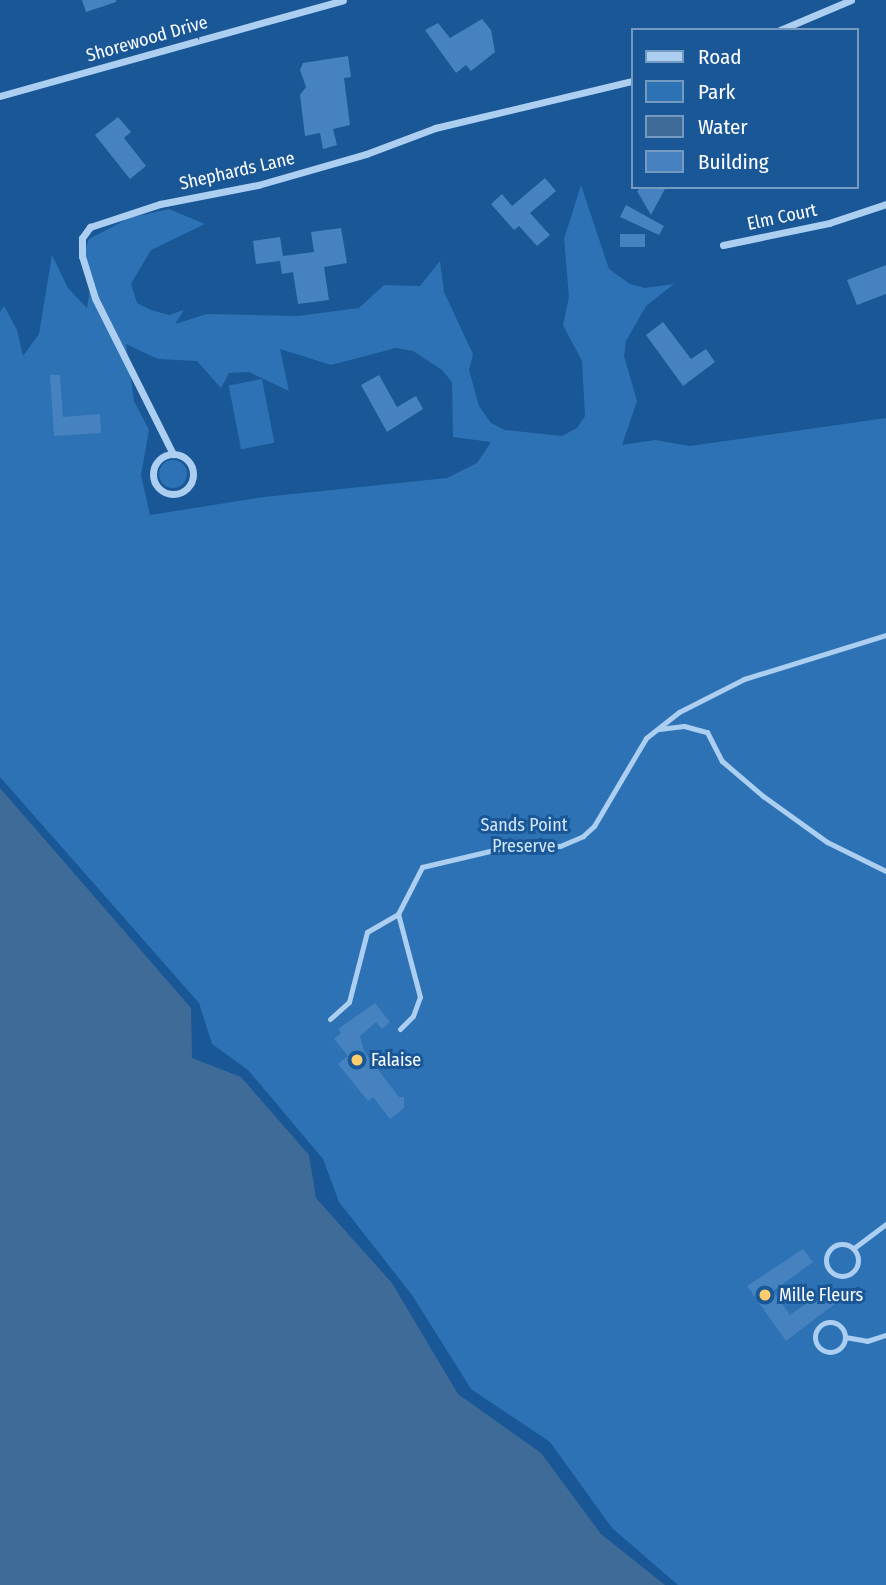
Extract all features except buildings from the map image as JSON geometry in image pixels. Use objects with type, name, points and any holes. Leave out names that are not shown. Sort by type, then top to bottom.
[{"type":"street","name":"Shorewood Drive","points":[[0,96],[344,0]]},
{"type":"street","points":[[785,28],[850,0]]},
{"type":"street","name":"Shephards Lane","points":[[173,454],[156,464],[153,477],[160,489],[172,494],[184,491],[193,474],[190,462],[173,454],[95,298],[82,256],[82,238],[90,227],[160,204],[258,185],[330,165],[435,128],[630,81]]},
{"type":"street","name":"Elm Court","points":[[723,245],[829,223],[886,204]]},
{"type":"lane","points":[[330,1019],[349,1002],[368,932],[398,914],[422,867],[515,845],[560,846],[583,836],[594,826],[646,738],[679,712],[744,678],[886,635]]},
{"type":"lane","points":[[657,730],[684,726],[707,732],[722,761],[763,796],[827,842],[886,871]]},
{"type":"lane","points":[[398,914],[420,997],[413,1016],[400,1029]]},
{"type":"lane","points":[[854,1248],[859,1258],[853,1272],[843,1276],[829,1270],[826,1259],[833,1246],[854,1248],[886,1227]]},
{"type":"lane","points":[[845,1337],[838,1349],[829,1352],[817,1345],[815,1336],[819,1327],[833,1322],[845,1337],[867,1341],[886,1335]]},
{"type":"green space","name":"Sands Point Preserve","points":[[581,185],[609,269],[630,284],[645,288],[674,284],[646,306],[626,341],[624,356],[637,401],[622,445],[655,440],[690,446],[886,418],[886,1585],[678,1585],[612,1528],[550,1442],[471,1389],[412,1295],[339,1202],[323,1159],[248,1070],[212,1044],[199,1003],[0,777],[0,312],[4,306],[17,330],[23,356],[39,334],[52,255],[68,288],[87,308],[92,276],[84,252],[89,239],[129,218],[169,209],[205,224],[151,250],[131,284],[137,303],[151,310],[169,315],[184,310],[175,324],[207,314],[298,316],[359,308],[384,285],[420,286],[440,261],[444,292],[473,354],[469,370],[479,406],[491,423],[505,430],[562,436],[577,428],[585,416],[582,361],[563,325],[569,297],[564,239]],"holes":[[[126,344],[158,359],[197,361],[221,388],[229,373],[249,372],[289,391],[280,349],[331,365],[396,348],[413,351],[442,370],[452,382],[453,437],[491,442],[477,463],[447,478],[264,497],[150,515],[141,475],[149,430],[134,401]]]},
{"type":"green space","points":[[262,379],[274,443],[241,449],[229,385]]},
{"type":"green space","points":[[173,460],[183,464],[187,474],[183,484],[173,488],[163,484],[159,474],[163,464]]},
{"type":"water","points":[[0,788],[191,1008],[192,1058],[241,1077],[309,1155],[316,1198],[392,1283],[458,1394],[541,1453],[601,1534],[665,1585],[0,1585]]},
{"type":"place","name":"Falaise","points":[[357,1060]]},
{"type":"place","name":"Mille Fleurs","points":[[765,1295]]}]
